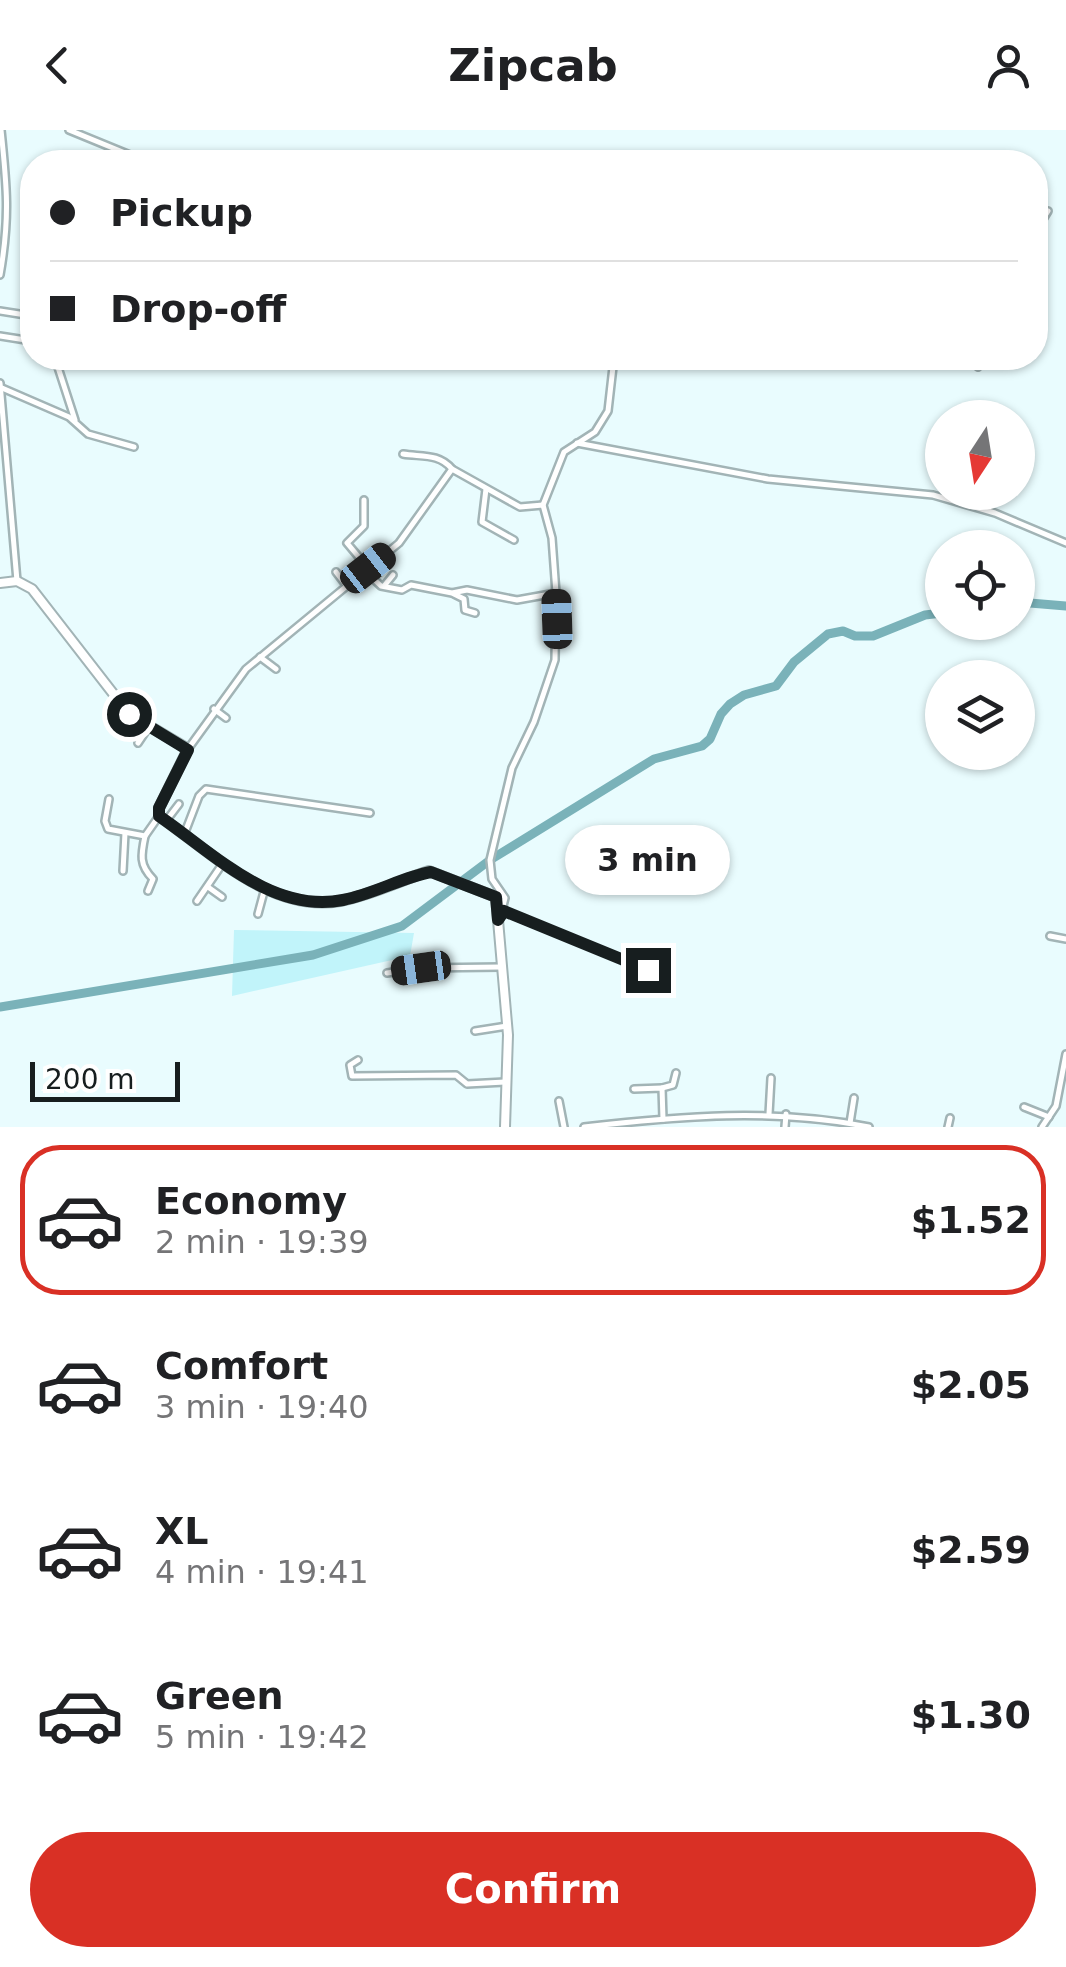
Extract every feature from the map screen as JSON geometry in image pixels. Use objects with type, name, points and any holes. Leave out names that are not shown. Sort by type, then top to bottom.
[{"type":"street","points":[[0,276],[9,194],[1,130]]},
{"type":"street","points":[[69,130],[118,150]]},
{"type":"street","points":[[59,370],[76,425]]},
{"type":"street","points":[[498,920],[504,911],[504,898],[490,874],[490,860],[512,768],[534,722],[555,660],[552,538],[543,505],[564,452],[595,432],[610,406],[613,370]]},
{"type":"street","points":[[17,581],[0,385],[61,413],[88,434],[134,447]]},
{"type":"street","points":[[578,443],[785,481],[933,495],[995,513],[1066,543]]},
{"type":"street","points":[[403,454],[426,455],[447,463],[452,470],[520,507],[543,505]]},
{"type":"street","points":[[452,470],[400,543],[237,679],[188,750],[159,808],[163,818],[184,835],[264,888],[334,902],[431,872],[499,902],[507,1026],[505,1127]]},
{"type":"street","points":[[486,489],[482,522],[514,540]]},
{"type":"street","points":[[364,500],[363,528],[347,543],[366,569],[384,586],[403,590],[411,585],[452,593],[464,599],[465,610],[475,613]]},
{"type":"street","points":[[336,572],[346,586]]},
{"type":"street","points":[[384,586],[393,575]]},
{"type":"street","points":[[0,582],[17,581],[32,589],[125,710],[188,750]]},
{"type":"street","points":[[452,593],[466,590],[518,600],[556,593]]},
{"type":"street","points":[[290,620],[295,628]]},
{"type":"street","points":[[260,657],[276,669]]},
{"type":"street","points":[[214,709],[226,718]]},
{"type":"street","points":[[138,742],[148,728]]},
{"type":"street","points":[[184,835],[199,796],[206,789],[370,813]]},
{"type":"street","points":[[108,799],[106,828],[145,836]]},
{"type":"street","points":[[148,891],[152,879],[140,857],[145,836],[178,804]]},
{"type":"street","points":[[123,871],[125,833]]},
{"type":"street","points":[[197,901],[224,863]]},
{"type":"street","points":[[208,887],[222,897]]},
{"type":"street","points":[[258,914],[264,888]]},
{"type":"street","points":[[504,911],[648,970]]},
{"type":"street","points":[[1050,936],[1066,939]]},
{"type":"street","points":[[387,973],[421,968],[502,967]]},
{"type":"street","points":[[475,1031],[507,1026]]},
{"type":"street","points":[[1042,1127],[1056,1106],[1066,1054]]},
{"type":"street","points":[[358,1060],[350,1066],[352,1076],[456,1075],[466,1084],[505,1082]]},
{"type":"street","points":[[634,1089],[673,1085],[676,1073]]},
{"type":"street","points":[[770,1114],[771,1078]]},
{"type":"street","points":[[662,1088],[662,1119]]},
{"type":"street","points":[[850,1123],[854,1098]]},
{"type":"street","points":[[559,1101],[564,1127]]},
{"type":"street","points":[[1024,1107],[1050,1117]]},
{"type":"street","points":[[584,1127],[770,1114],[869,1127]]},
{"type":"street","points":[[785,1127],[786,1114]]},
{"type":"street","points":[[948,1127],[950,1118]]},
{"type":"shaded area","points":[[234,930],[414,933],[410,956],[232,996]]},
{"type":"waterway","points":[[1035,603],[1066,606]]},
{"type":"waterway","points":[[0,1007],[313,955],[402,926],[490,860],[654,759],[702,746],[730,704],[744,695],[776,686],[794,662],[828,634],[843,631],[873,636],[925,615]]},
{"type":"route","points":[[129,714],[188,750],[159,808],[159,816],[256,884],[287,895],[334,902],[431,872],[496,897],[498,920],[504,911],[648,970]]}]
